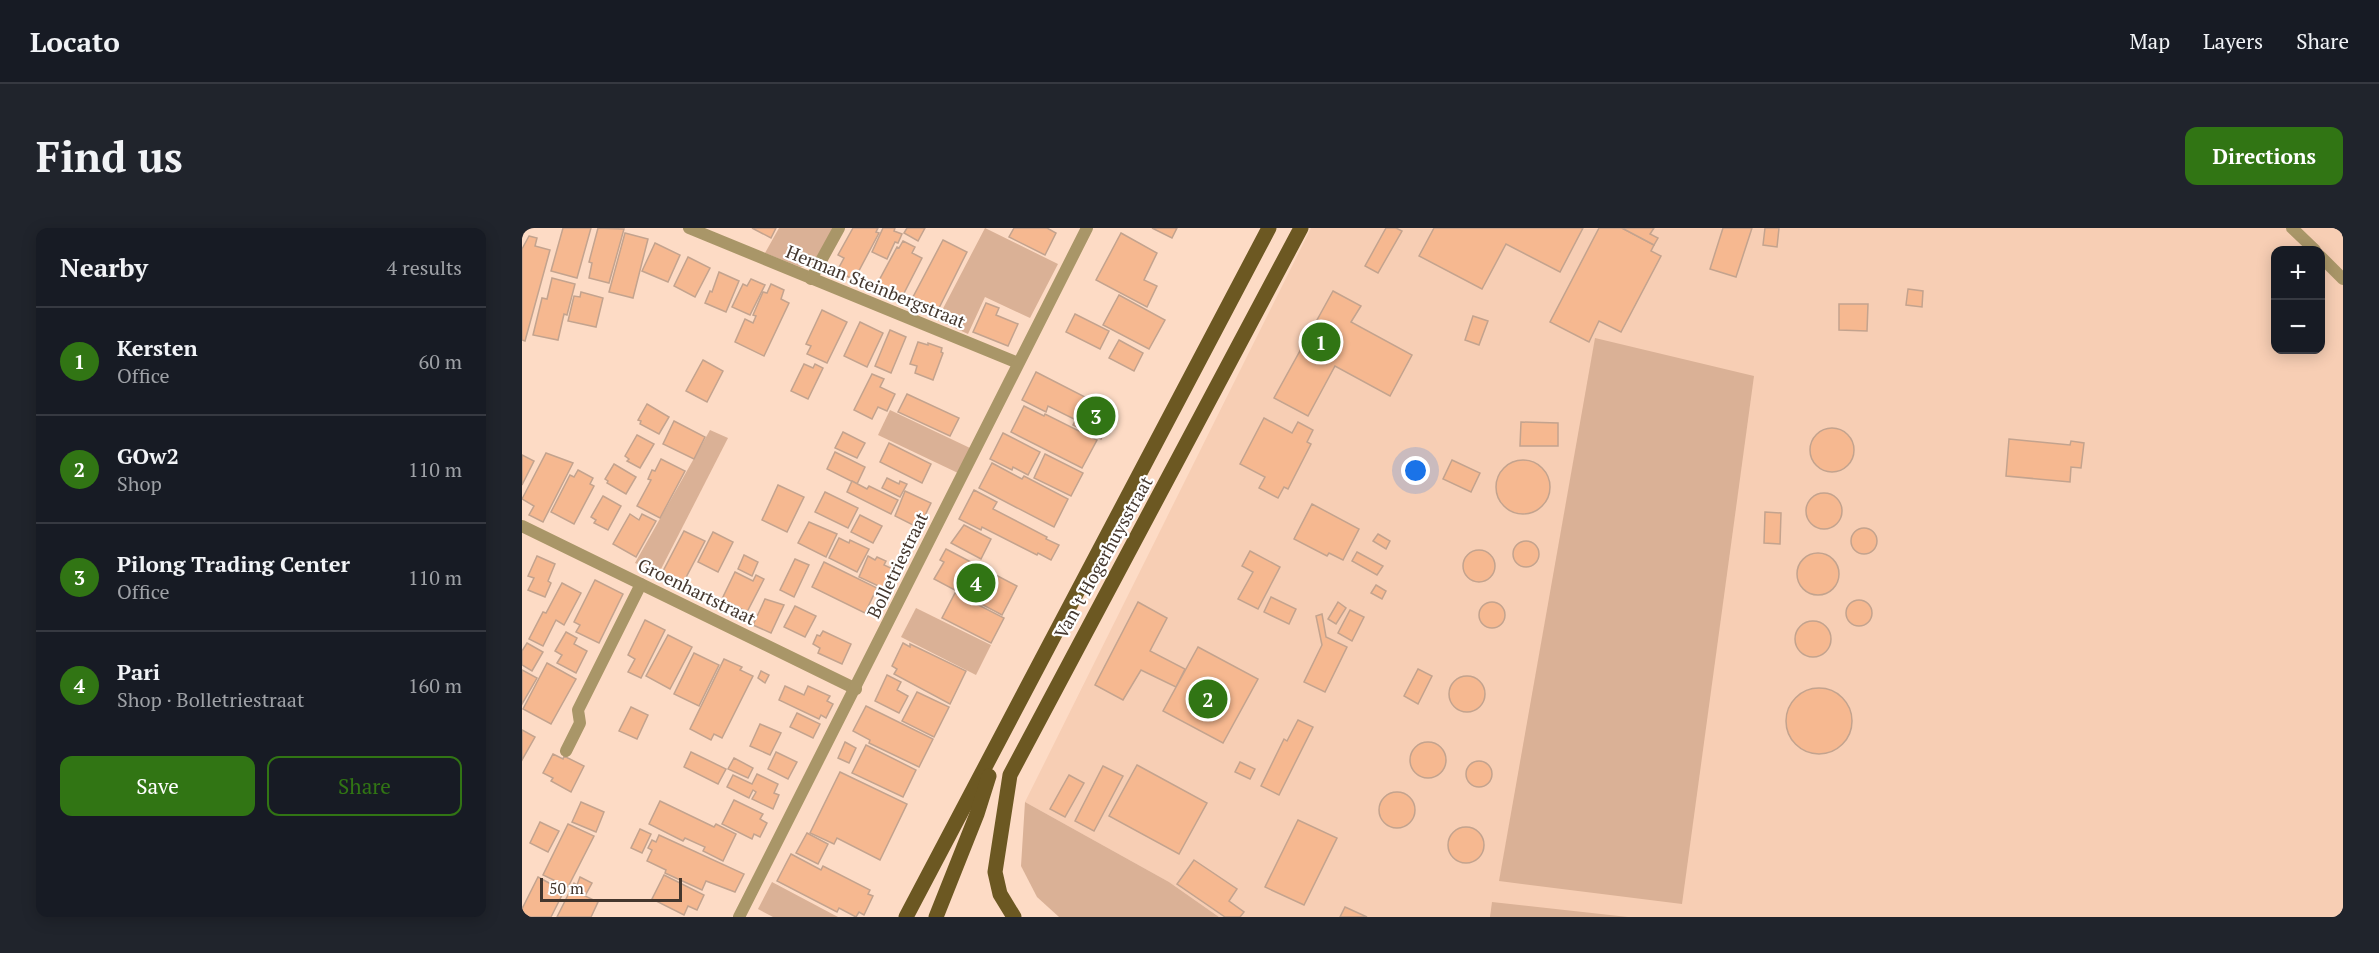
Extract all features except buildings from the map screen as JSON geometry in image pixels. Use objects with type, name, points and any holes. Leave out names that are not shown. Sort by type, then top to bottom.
[{"type":"main road","name":"Van 't Hogerhuysstraat","points":[[906,917],[1269,228]]},
{"type":"main road","name":"Van 't Hogerhuysstraat","points":[[1014,917],[1000,894],[995,872],[1010,775],[1301,228]]},
{"type":"main road","name":"Van 't Hogerhuysstraat","points":[[936,917],[977,814],[1000,740]]},
{"type":"street","name":"Herman Steinbergstraat","points":[[689,228],[1018,363]]},
{"type":"street","points":[[811,279],[839,228]]},
{"type":"street","name":"Bolletriestraat","points":[[739,917],[1087,228]]},
{"type":"street","points":[[2292,228],[2310,246]]},
{"type":"street","points":[[2325,261],[2343,279]]},
{"type":"street","name":"Groenhartstraat","points":[[522,526],[855,689]]},
{"type":"street","points":[[566,751],[580,723],[578,710],[641,584]]},
{"type":"shaded area","points":[[779,228],[834,228],[813,265],[800,267],[765,253]]},
{"type":"shaded area","points":[[985,228],[1058,264],[1030,318],[985,297],[968,334],[937,320]]},
{"type":"shaded area","points":[[1311,228],[2343,228],[2343,917],[1219,917],[1169,882],[1025,802]]},
{"type":"shaded area","points":[[1595,338],[1754,376],[1682,904],[1499,881]]},
{"type":"shaded area","points":[[890,410],[970,448],[958,473],[878,435]]},
{"type":"shaded area","points":[[710,430],[728,438],[659,573],[635,563]]},
{"type":"shaded area","points":[[916,608],[991,645],[976,675],[901,637]]},
{"type":"shaded area","points":[[1025,802],[1169,882],[1219,917],[1059,917],[1037,897],[1021,866]]},
{"type":"shaded area","points":[[772,882],[838,917],[773,917],[758,909]]},
{"type":"shaded area","points":[[1492,902],[1628,917],[1490,917]]},
{"type":"place","name":"Kersten","points":[[1321,342]]},
{"type":"place","name":"Pilong Trading Center","points":[[1096,416]]},
{"type":"place","name":"Pari","points":[[976,583]]},
{"type":"place","name":"GOw2","points":[[1208,699]]}]
